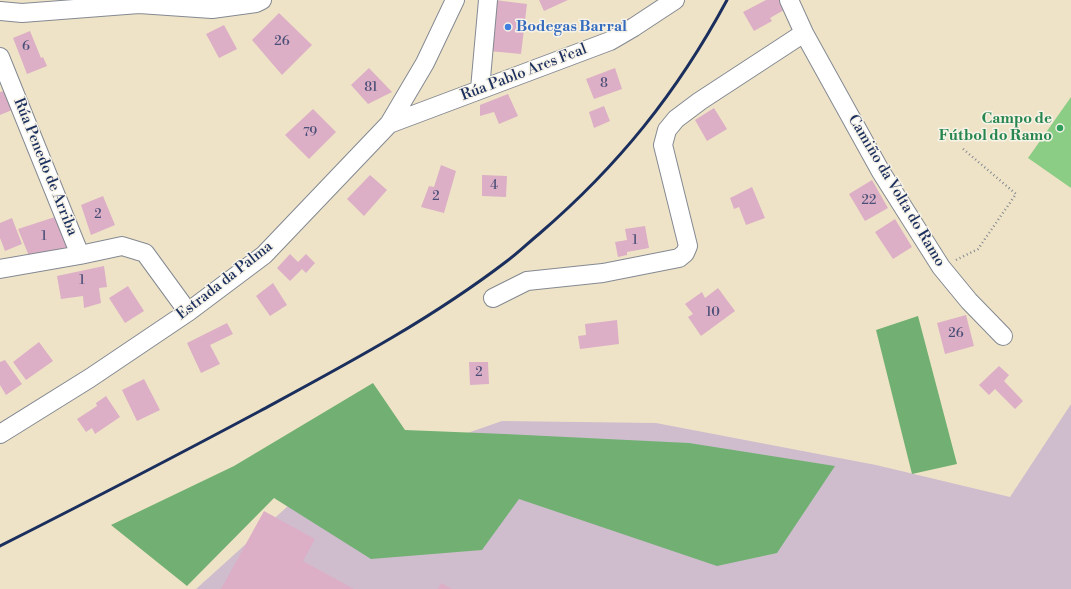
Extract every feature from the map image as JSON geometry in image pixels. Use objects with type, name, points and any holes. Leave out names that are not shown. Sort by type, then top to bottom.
[{"type":"street","points":[[0,11],[22,13],[139,4],[212,9],[256,3],[262,0]]},
{"type":"street","name":"Estrada da Palma","points":[[0,434],[90,378],[188,312],[264,255],[390,124],[425,63],[455,0]]},
{"type":"street","points":[[480,89],[488,0]]},
{"type":"street","name":"Rúa Pablo Ares Feal","points":[[390,124],[610,41],[675,0]]},
{"type":"street","name":"Camiño da Volta do Ramo","points":[[789,0],[804,34],[881,172],[941,267],[969,301],[1004,336]]},
{"type":"street","points":[[493,298],[527,282],[604,272],[679,258],[685,253],[688,246],[663,145],[667,130],[676,119],[700,101],[804,34]]},
{"type":"street","name":"Rúa Penedo de Arriba","points":[[0,57],[80,255]]},
{"type":"street","points":[[0,269],[122,246],[145,253],[188,312]]},
{"type":"path","points":[[941,267],[978,249],[1016,194],[962,148]]},
{"type":"shaded area","points":[[1071,404],[1071,589],[196,589],[288,506],[436,444],[502,421],[656,423],[876,465],[1010,497]]},
{"type":"green space","name":"Campo de Fútbol do Ramo","points":[[1071,97],[1071,188],[1028,158]]},
{"type":"green space","points":[[918,316],[957,464],[912,474],[876,330]]},
{"type":"green space","points":[[373,383],[405,430],[689,443],[835,466],[777,553],[717,566],[519,499],[482,550],[371,559],[274,498],[187,586],[111,525],[234,466]]},
{"type":"building","name":"Bodegas Barral","points":[[495,0],[527,4],[521,54],[489,51]]},
{"type":"building","points":[[539,0],[568,0],[544,11]]},
{"type":"building","points":[[766,0],[779,0],[784,10],[770,18],[772,21],[754,31],[743,12]]},
{"type":"building","points":[[279,13],[312,45],[282,75],[252,40]]},
{"type":"building","points":[[224,25],[237,49],[219,58],[206,34]]},
{"type":"building","points":[[30,31],[41,58],[43,57],[47,66],[27,74],[13,38]]},
{"type":"building","points":[[369,68],[392,92],[368,104],[351,85]]},
{"type":"building","points":[[615,68],[622,89],[594,99],[586,79]]},
{"type":"building","points":[[4,91],[12,110],[0,115],[0,92]]},
{"type":"building","points":[[508,94],[518,116],[499,124],[494,112],[480,116],[480,105]]},
{"type":"building","points":[[604,106],[610,121],[594,128],[589,112]]},
{"type":"building","points":[[714,108],[727,129],[707,141],[695,120]]},
{"type":"building","points":[[313,109],[336,132],[309,159],[285,135]]},
{"type":"building","points":[[441,165],[456,171],[444,213],[421,207],[429,186],[434,187]]},
{"type":"building","points":[[370,175],[387,190],[364,216],[347,199]]},
{"type":"building","points":[[482,175],[507,176],[506,197],[482,196]]},
{"type":"building","points":[[872,180],[888,208],[865,221],[849,194]]},
{"type":"building","points":[[752,187],[765,218],[746,225],[739,207],[734,209],[730,198]]},
{"type":"building","points":[[103,196],[115,225],[91,235],[81,205]]},
{"type":"building","points":[[58,216],[70,244],[65,254],[29,256],[18,229]]},
{"type":"building","points":[[12,218],[22,244],[5,251],[0,238],[0,223]]},
{"type":"building","points":[[895,219],[912,247],[893,259],[875,232]]},
{"type":"building","points":[[645,226],[649,248],[627,252],[627,255],[618,257],[615,242],[627,240],[625,229]]},
{"type":"building","points":[[290,254],[298,262],[306,254],[315,263],[306,273],[302,269],[290,281],[277,268]]},
{"type":"building","points":[[104,266],[107,287],[99,288],[101,303],[84,308],[83,296],[61,299],[57,276]]},
{"type":"building","points":[[273,283],[287,305],[270,316],[256,296]]},
{"type":"building","points":[[128,286],[144,311],[125,323],[109,298]]},
{"type":"building","points":[[718,288],[735,311],[701,336],[688,317],[693,314],[685,304],[702,292],[705,298]]},
{"type":"building","points":[[966,315],[974,346],[945,354],[937,323]]},
{"type":"building","points":[[617,320],[619,344],[580,349],[578,336],[586,335],[585,324]]},
{"type":"building","points":[[227,323],[233,334],[210,345],[220,364],[201,373],[187,343]]},
{"type":"building","points":[[39,342],[53,361],[26,380],[13,362]]},
{"type":"building","points":[[5,360],[22,384],[6,395],[0,385],[0,362]]},
{"type":"building","points":[[469,362],[488,362],[489,384],[470,385]]},
{"type":"building","points":[[999,366],[1009,375],[1004,381],[1023,401],[1015,409],[995,389],[989,395],[979,385]]},
{"type":"building","points":[[144,379],[160,410],[137,421],[122,390]]},
{"type":"building","points":[[106,396],[120,417],[95,434],[92,428],[86,432],[77,419],[97,406],[96,403]]},
{"type":"building","points":[[264,511],[315,539],[303,561],[354,589],[221,589]]},
{"type":"building","points":[[441,583],[452,589],[438,589]]},
{"type":"railway","points":[[0,546],[260,411],[355,359],[448,303],[515,255],[568,208],[620,155],[644,126],[688,66],[727,0]]},
{"type":"place","name":"Bodegas Barral","points":[[508,27]]},
{"type":"place","name":"Campo de Fútbol do Ramo","points":[[1060,128]]}]
